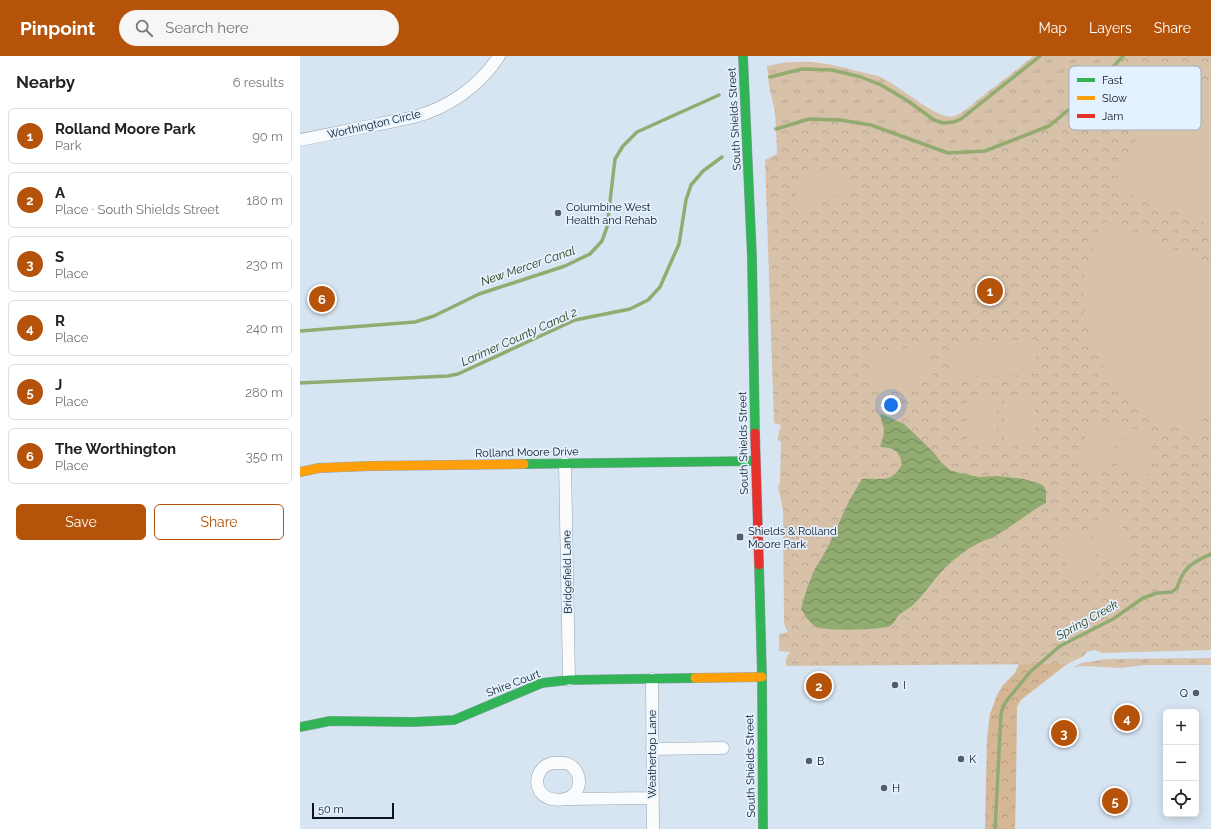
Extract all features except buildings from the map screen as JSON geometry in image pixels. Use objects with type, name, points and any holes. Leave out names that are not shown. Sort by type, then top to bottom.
[{"type":"street","name":"Worthington Circle","points":[[300,140],[414,117],[436,109],[450,102],[469,89],[481,78],[499,56]]},
{"type":"street","name":"South Shields Street","points":[[743,56],[752,258],[755,461],[762,677],[762,829]]},
{"type":"street","name":"Rolland Moore Drive","points":[[300,472],[319,468],[370,466],[755,461]]},
{"type":"street","name":"Bridgefield Lane","points":[[565,463],[569,680]]},
{"type":"street","name":"Shire Court","points":[[300,727],[330,721],[413,722],[454,720],[542,683],[569,680],[762,677]]},
{"type":"street","name":"Weathertop Lane","points":[[652,679],[652,798],[654,829]]},
{"type":"street","points":[[652,749],[724,748]]},
{"type":"street","points":[[568,799],[652,798]]},
{"type":"green space","points":[[1033,56],[1123,56],[1114,66],[1069,66],[1069,110],[1049,126],[985,151],[948,153],[911,140],[809,119],[776,129],[775,112],[769,86],[767,66],[790,62],[812,62],[834,65],[878,76],[896,86],[928,108],[948,116],[955,116],[965,110]]},
{"type":"green space","points":[[1123,56],[1211,56],[1211,650],[1102,653],[1094,650],[1087,652],[1084,656],[1067,664],[786,666],[786,659],[790,652],[779,651],[779,634],[788,632],[784,622],[783,510],[778,487],[780,482],[781,442],[778,440],[778,437],[781,425],[774,423],[765,160],[777,154],[776,129],[809,119],[840,120],[871,125],[948,153],[985,151],[1049,126],[1069,110],[1069,130],[1201,130],[1201,66],[1114,66]]},
{"type":"green space","points":[[1211,80],[1211,225],[1115,187],[1124,163],[1142,130],[1201,130],[1201,84]]},
{"type":"green space","points":[[828,169],[843,174],[854,186],[833,198],[828,193],[821,194],[818,200],[821,206],[800,217],[796,208],[795,199],[798,186],[807,175]]},
{"type":"green space","points":[[1104,221],[1211,263],[1211,400],[1197,435],[1159,419],[1131,400],[1117,386],[1096,353],[1089,335],[1083,296],[1085,276],[1093,248]]},
{"type":"green space","points":[[1036,339],[1037,374],[952,377],[951,342]]},
{"type":"green space","points":[[927,344],[934,381],[875,391],[869,354]]},
{"type":"green space","points":[[967,398],[997,399],[997,444],[967,444]]},
{"type":"green space","points":[[1005,398],[1035,399],[1035,444],[1004,444]]},
{"type":"green space","points":[[1089,419],[1119,425],[1109,470],[1080,464]]},
{"type":"green space","points":[[1125,427],[1155,433],[1146,477],[1116,471]]},
{"type":"green space","points":[[1114,512],[1137,552],[1111,567],[1088,527]]},
{"type":"green space","points":[[1082,530],[1104,569],[1078,585],[1056,545]]},
{"type":"green space","points":[[1211,658],[1211,665],[1145,665],[1120,668],[1085,666],[1074,667],[1081,663],[1107,659]]},
{"type":"green space","points":[[1019,664],[1067,664],[1021,700],[1017,707],[1015,829],[985,829],[987,738],[990,714],[997,695],[1003,685],[1015,673]]},
{"type":"water","points":[[882,414],[904,424],[950,470],[979,477],[997,476],[1024,479],[1040,484],[1044,486],[1046,491],[1046,503],[992,538],[974,546],[956,558],[943,570],[917,601],[902,612],[890,626],[854,630],[817,627],[810,622],[801,609],[807,588],[815,569],[828,547],[849,501],[862,479],[885,479],[894,475],[902,464],[895,451],[889,448],[880,447],[884,429],[880,415]]},
{"type":"waterway","name":"New Mercer Canal","points":[[770,77],[802,69],[832,70],[861,77],[881,85],[908,101],[934,120],[943,123],[954,122],[961,119],[1040,56]]},
{"type":"waterway","name":"Larimer County Canal 2","points":[[1114,66],[1123,56]]},
{"type":"waterway","name":"New Mercer Canal","points":[[300,331],[415,322],[434,316],[479,294],[565,266],[590,254],[602,241],[607,227],[615,159],[623,146],[637,132],[719,95]]},
{"type":"waterway","name":"Larimer County Canal 2","points":[[776,129],[809,119],[840,120],[871,125],[948,153],[985,151],[1049,126],[1069,110]]},
{"type":"waterway","name":"Larimer County Canal 2","points":[[300,383],[448,376],[458,374],[575,320],[630,309],[648,300],[660,287],[679,244],[686,200],[691,185],[703,171],[722,157]]},
{"type":"waterway","name":"Spring Creek","points":[[995,829],[1001,715],[1003,706],[1008,699],[1030,672],[1060,646],[1113,619],[1143,598],[1157,593],[1172,592],[1177,588],[1182,575],[1189,566],[1211,554]]},
{"type":"traffic: fast","points":[[743,56],[752,258],[755,433]]},
{"type":"traffic: fast","points":[[524,464],[755,461]]},
{"type":"traffic: fast","points":[[759,565],[762,677],[763,829]]},
{"type":"traffic: fast","points":[[300,727],[330,721],[413,722],[454,720],[542,683],[569,680],[695,678]]},
{"type":"traffic: slow","points":[[300,472],[319,468],[370,466],[524,464]]},
{"type":"traffic: slow","points":[[695,678],[762,677]]},
{"type":"traffic: jam","points":[[755,433],[759,565]]},
{"type":"place","name":"Columbine West Health and Rehab","points":[[558,213]]},
{"type":"place","name":"Rolland Moore Park","points":[[990,291]]},
{"type":"place","name":"The Worthington","points":[[322,299]]},
{"type":"place","name":"Shields & Rolland Moore Park","points":[[740,537]]},
{"type":"place","name":"I","points":[[895,685]]},
{"type":"place","name":"A","points":[[819,686]]},
{"type":"place","name":"Q","points":[[1196,693]]},
{"type":"place","name":"R","points":[[1127,718]]},
{"type":"place","name":"S","points":[[1064,733]]},
{"type":"place","name":"K","points":[[961,759]]},
{"type":"place","name":"B","points":[[809,761]]},
{"type":"place","name":"H","points":[[884,788]]},
{"type":"place","name":"J","points":[[1115,801]]}]
